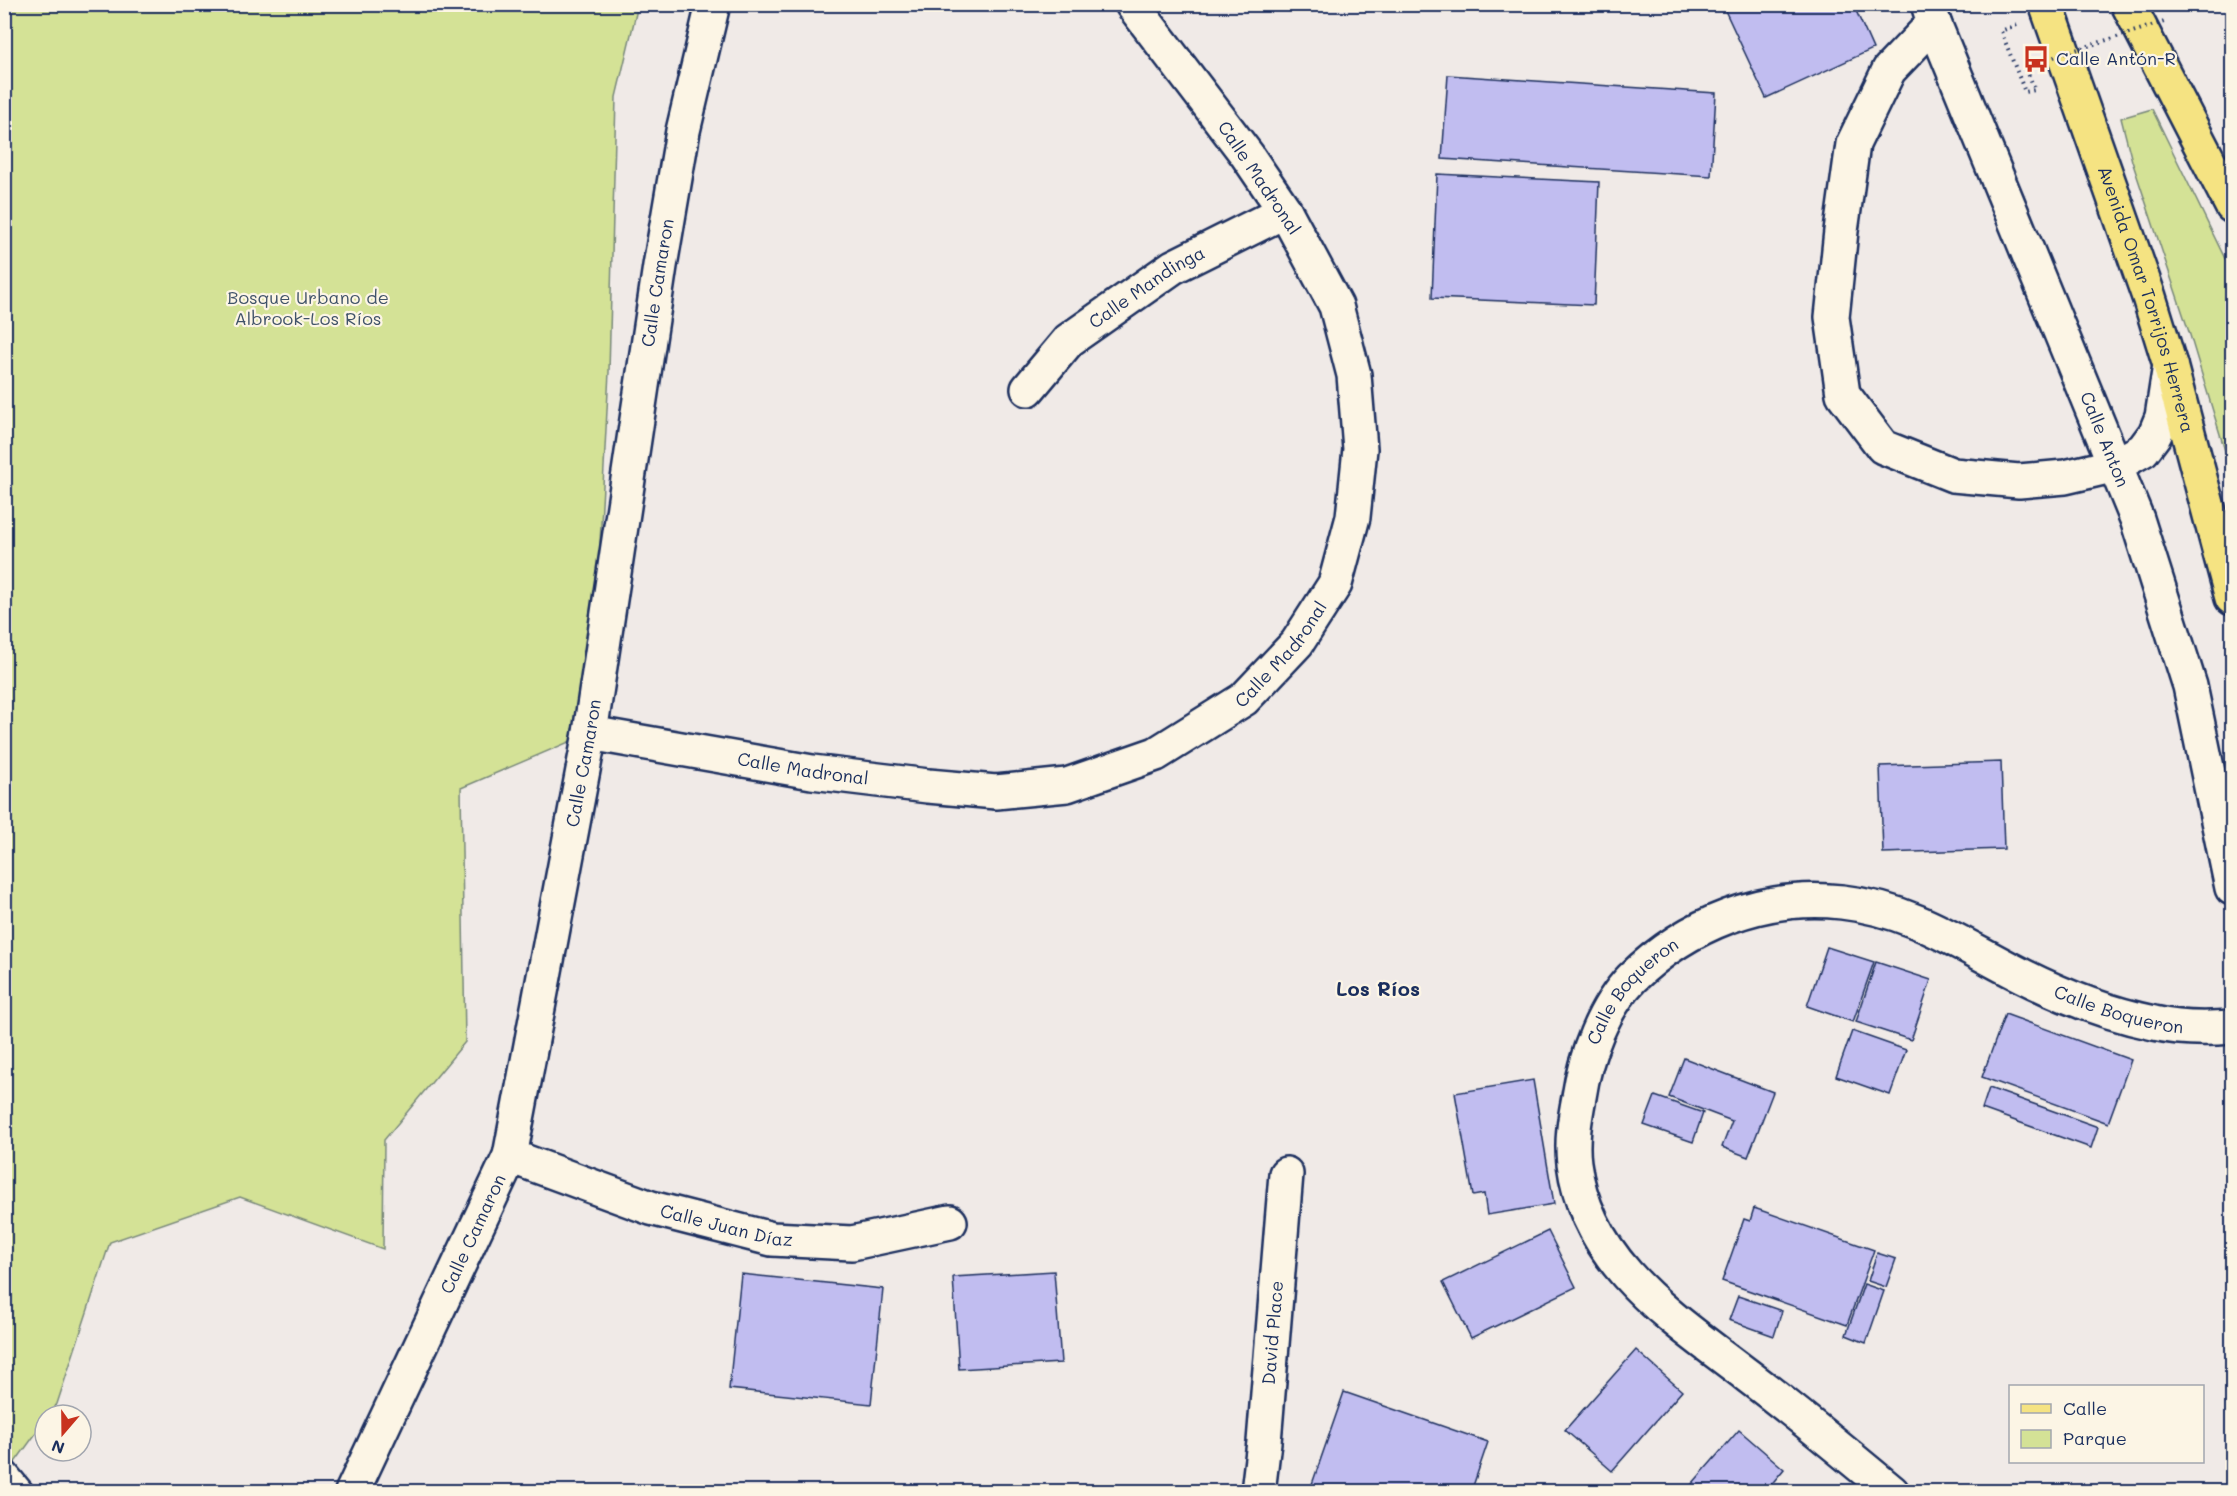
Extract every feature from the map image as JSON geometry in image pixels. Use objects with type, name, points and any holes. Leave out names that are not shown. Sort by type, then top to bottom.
[{"type":"main road","name":"Avenida Omar Torrijos Herrera","points":[[2046,4],[2149,297],[2232,598]]},
{"type":"main road","points":[[2128,4],[2232,206]]},
{"type":"street","name":"Calle Camaron","points":[[352,1491],[510,1156],[590,733],[660,266],[683,131],[713,4]]},
{"type":"street","name":"Calle Madronal","points":[[590,733],[812,772],[996,792],[1067,785],[1156,754],[1244,699],[1297,643],[1335,584],[1353,517],[1360,449],[1354,375],[1336,306],[1285,211],[1247,155],[1132,4]]},
{"type":"street","points":[[1931,14],[1889,70],[1853,144],[1832,317],[1844,394],[1883,447],[1953,475],[2019,481],[2065,477],[2116,465],[2143,450],[2155,434],[2162,417],[2169,365]]},
{"type":"street","name":"Calle Anton","points":[[1931,14],[2137,519],[2190,686],[2232,888]]},
{"type":"street","name":"Calle Mandinga","points":[[1029,389],[1069,340],[1088,326],[1173,267],[1285,211]]},
{"type":"street","name":"Calle Boqueron","points":[[1892,1491],[1687,1329],[1649,1296],[1626,1275],[1597,1233],[1586,1209],[1574,1162],[1575,1122],[1581,1083],[1592,1047],[1608,1012],[1626,985],[1666,949],[1709,923],[1743,911],[1778,904],[1811,900],[1840,901],[1902,914],[1944,933],[2025,977],[2111,1011],[2155,1024],[2194,1028],[2232,1027]]},
{"type":"street","name":"Calle Juan Díaz","points":[[510,1156],[651,1208],[772,1239],[852,1243],[950,1222]]},
{"type":"street","name":"David Place","points":[[1257,1491],[1264,1442],[1286,1174]]},
{"type":"lane","points":[[4,1468],[23,1491]]},
{"type":"path","points":[[2001,31],[2025,92],[2035,90],[2025,66],[2164,22]]},
{"type":"green space","name":"Bosque Urbano de Albrook-Los Ríos","points":[[5,5],[638,5],[616,97],[609,372],[590,733],[461,788],[465,1042],[384,1140],[383,1249],[240,1197],[110,1242],[57,1403],[33,1403],[33,1438],[5,1476]]},
{"type":"green space","points":[[2152,109],[2232,273],[2232,474],[2190,335],[2132,161],[2121,118]]},
{"type":"building","points":[[1722,4],[1853,4],[1873,49],[1766,98]]},
{"type":"building","points":[[1448,75],[1716,93],[1711,176],[1442,159]]},
{"type":"building","points":[[1437,174],[1599,182],[1594,305],[1432,298]]},
{"type":"building","points":[[2001,762],[2004,849],[1883,853],[1880,766]]},
{"type":"building","points":[[1827,947],[1874,962],[1853,1022],[1807,1006]]},
{"type":"building","points":[[1876,962],[1931,980],[1911,1040],[1856,1022]]},
{"type":"building","points":[[2005,1014],[2131,1060],[2108,1123],[1982,1077]]},
{"type":"building","points":[[1852,1031],[1906,1050],[1890,1095],[1836,1076]]},
{"type":"building","points":[[1684,1058],[1773,1092],[1748,1157],[1722,1147],[1732,1121],[1669,1097]]},
{"type":"building","points":[[1533,1080],[1554,1204],[1487,1215],[1484,1194],[1473,1196],[1455,1093]]},
{"type":"building","points":[[1989,1088],[2098,1127],[2091,1148],[1982,1109]]},
{"type":"building","points":[[1655,1096],[1703,1113],[1693,1142],[1644,1125]]},
{"type":"building","points":[[1754,1208],[1874,1250],[1847,1325],[1722,1281],[1744,1219],[1750,1221]]},
{"type":"building","points":[[1548,1231],[1576,1287],[1471,1338],[1443,1282]]},
{"type":"building","points":[[1877,1253],[1896,1259],[1886,1287],[1868,1281]]},
{"type":"building","points":[[1054,1271],[1061,1363],[959,1369],[953,1277]]},
{"type":"building","points":[[741,1274],[883,1289],[871,1404],[729,1389]]},
{"type":"building","points":[[1864,1284],[1884,1291],[1866,1343],[1846,1335]]},
{"type":"building","points":[[1738,1296],[1782,1311],[1774,1336],[1729,1320]]},
{"type":"building","points":[[1636,1350],[1682,1391],[1612,1471],[1565,1430]]},
{"type":"building","points":[[1344,1392],[1488,1442],[1471,1492],[1324,1492],[1311,1487]]},
{"type":"building","points":[[1739,1430],[1784,1469],[1765,1492],[1685,1492]]},
{"type":"place","name":"Calle Antón-R","points":[[2036,59]]},
{"type":"district","name":"Los Ríos","points":[[1378,989]]}]
